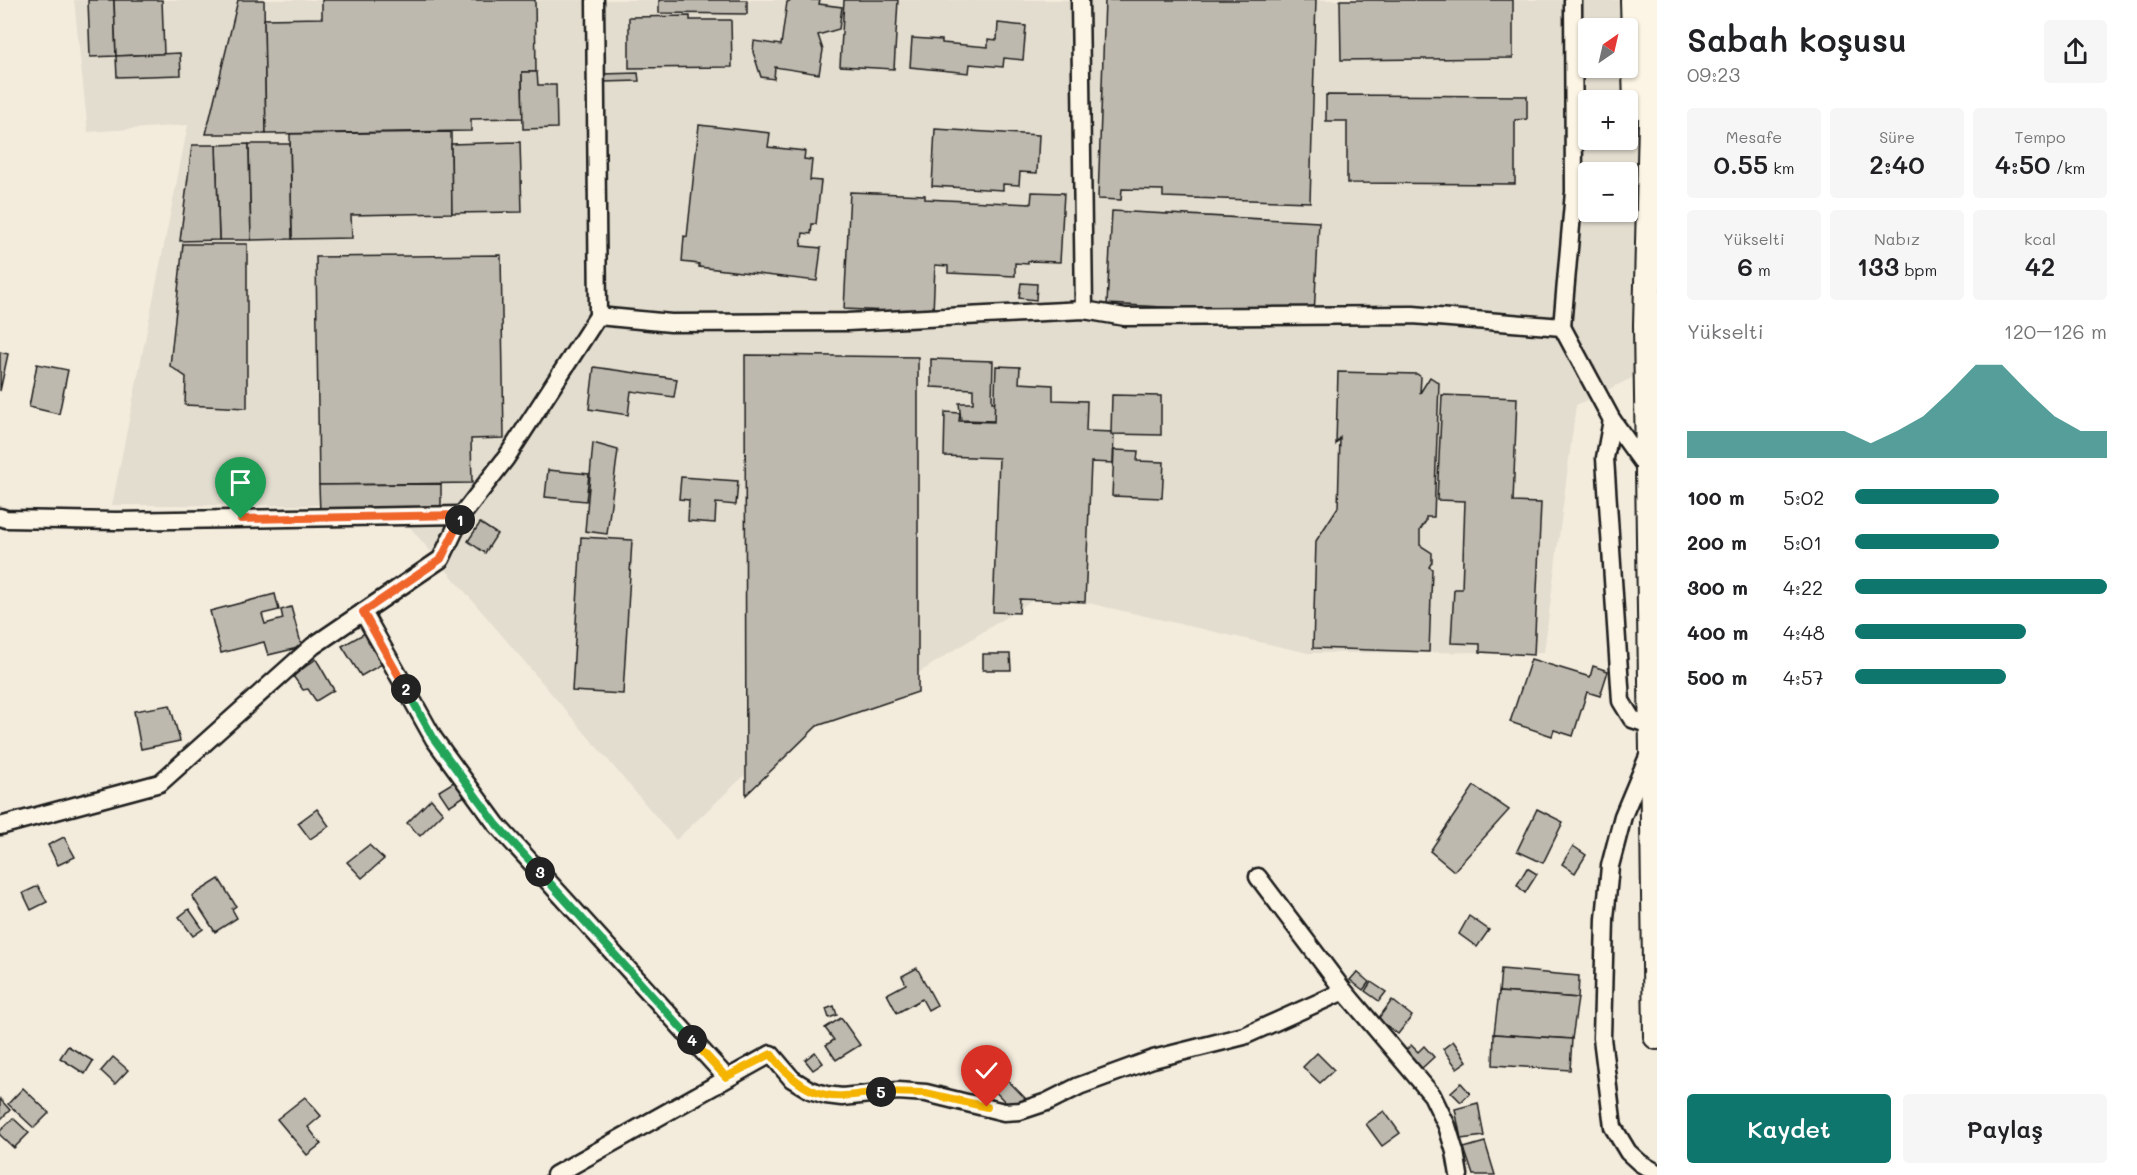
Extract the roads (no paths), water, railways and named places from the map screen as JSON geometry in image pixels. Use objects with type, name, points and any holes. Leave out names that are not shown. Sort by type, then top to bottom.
[{"type":"highway","points":[[1634,0],[1637,111],[1636,230],[1647,325]]},
{"type":"highway","points":[[1655,0],[1647,325],[1657,1036]]},
{"type":"street","points":[[0,826],[160,783],[313,646],[441,559],[462,515],[506,458],[598,316],[595,0]]},
{"type":"street","points":[[1080,0],[1084,310]]},
{"type":"street","points":[[1573,0],[1574,192],[1562,327],[1612,420],[1648,470]]},
{"type":"street","points":[[598,316],[671,323],[847,322],[1084,310],[1125,317],[1413,315],[1562,327]]},
{"type":"street","points":[[1612,420],[1605,458],[1621,701],[1632,719],[1653,736],[1623,816],[1610,866],[1605,919],[1602,1038],[1613,1127],[1628,1152],[1657,1174]]},
{"type":"street","points":[[0,517],[117,521],[462,515]]},
{"type":"street","points":[[363,612],[434,739],[497,825],[726,1077]]},
{"type":"street","points":[[1258,877],[1344,991],[1432,1095],[1447,1126],[1459,1175]]},
{"type":"street","points":[[555,1175],[726,1077],[771,1054],[792,1079],[810,1090],[826,1095],[842,1097],[898,1091],[926,1093],[1004,1112],[1020,1111],[1134,1066],[1244,1036],[1344,991]]}]
